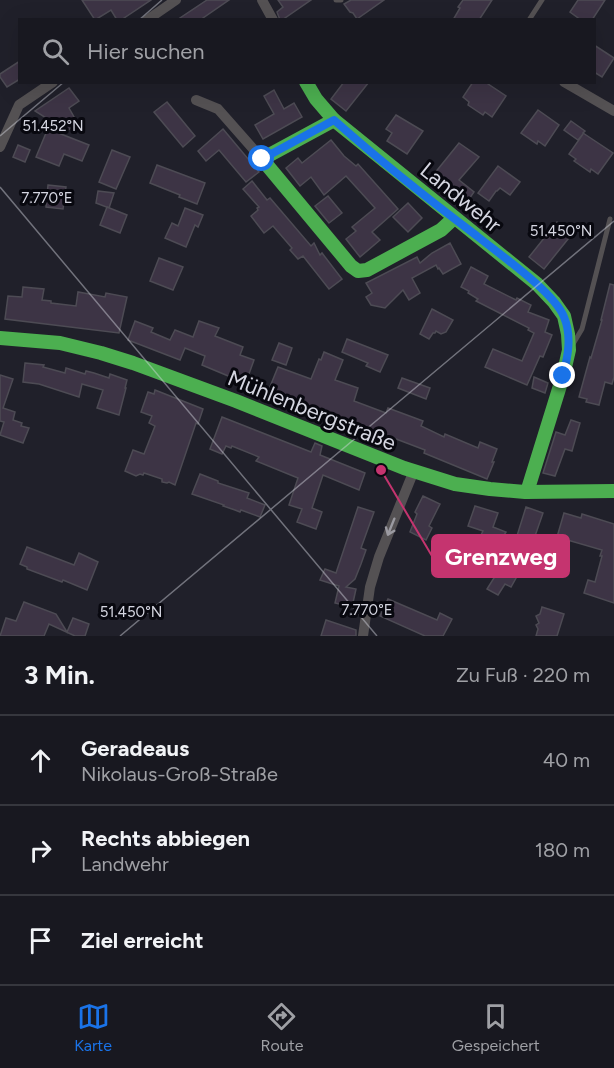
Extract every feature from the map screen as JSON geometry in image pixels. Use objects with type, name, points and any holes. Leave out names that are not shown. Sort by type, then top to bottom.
[{"type":"street","points":[[150,18],[176,0]]},
{"type":"street","points":[[263,0],[272,18]]},
{"type":"street","points":[[0,147],[19,105],[50,84]]},
{"type":"street","name":"Landwehr","points":[[307,84],[316,99],[334,120],[537,284],[564,316],[569,350],[527,492]]},
{"type":"street","points":[[567,84],[614,111]]},
{"type":"street","points":[[196,100],[218,109],[351,266],[358,271],[367,270],[441,230],[454,218]]},
{"type":"street","points":[[262,159],[334,120]]},
{"type":"street","name":"Mühlenbergstraße","points":[[0,338],[60,343],[133,363],[413,473],[471,487],[527,492],[614,491]]},
{"type":"street","points":[[363,636],[370,587],[379,557],[413,473]]},
{"type":"lane","points":[[336,0],[341,0]]},
{"type":"lane","points":[[530,18],[542,0]]},
{"type":"lane","points":[[569,350],[582,328],[610,219]]},
{"type":"building","points":[[82,0],[151,0],[124,18],[116,18],[111,10],[98,18],[94,18]]},
{"type":"building","points":[[207,0],[229,0],[203,18],[180,18]]},
{"type":"building","points":[[278,0],[311,0],[285,18],[279,18],[277,12],[283,7]]},
{"type":"building","points":[[351,0],[384,0],[358,18],[344,4]]},
{"type":"building","points":[[463,0],[492,0],[480,18],[454,18],[460,8],[458,7]]},
{"type":"building","points":[[578,0],[605,0],[593,18],[578,18],[570,12]]},
{"type":"building","points":[[596,46],[614,58],[602,77],[596,73]]},
{"type":"building","points":[[18,62],[18,80],[7,87],[0,74]]},
{"type":"building","points":[[342,84],[367,84],[346,111],[331,99]]},
{"type":"building","points":[[472,84],[488,84],[506,96],[492,117],[485,112],[483,115],[468,105],[469,102],[463,97]]},
{"type":"building","points":[[69,88],[79,101],[69,108],[78,124],[61,134],[89,145],[82,161],[64,154],[59,166],[36,157],[51,121],[35,111]]},
{"type":"building","points":[[274,90],[284,109],[294,103],[302,117],[263,139],[255,125],[274,114],[264,96]]},
{"type":"building","points":[[167,102],[195,136],[183,147],[154,112]]},
{"type":"building","points":[[538,110],[559,125],[545,146],[538,141],[537,144],[521,133]]},
{"type":"building","points":[[396,115],[423,131],[407,154],[387,141],[392,133],[386,129]]},
{"type":"building","points":[[571,121],[585,131],[583,133],[613,153],[598,174],[591,169],[590,172],[574,161],[576,159],[569,154],[583,134],[578,140],[564,130]]},
{"type":"building","points":[[223,129],[259,172],[246,182],[219,150],[206,161],[198,151]]},
{"type":"building","points":[[331,140],[344,156],[356,166],[358,164],[398,209],[372,232],[380,240],[360,257],[346,239],[356,231],[352,227],[375,208],[346,176],[324,195],[311,177],[300,186],[286,168],[298,158],[302,163]]},
{"type":"building","points":[[459,143],[479,157],[459,180],[474,192],[467,202],[448,187],[442,190],[430,179]]},
{"type":"building","points":[[18,145],[30,150],[25,162],[13,157]]},
{"type":"building","points":[[112,150],[130,157],[116,189],[99,182]]},
{"type":"building","points":[[157,165],[205,183],[197,204],[150,183]]},
{"type":"building","points":[[498,166],[520,182],[510,195],[500,188],[489,201],[478,193]]},
{"type":"building","points":[[252,181],[267,200],[270,198],[311,246],[314,243],[320,255],[322,253],[342,279],[329,289],[303,256],[298,259],[290,250],[292,248],[273,226],[264,233],[251,216],[259,207],[243,189]]},
{"type":"building","points":[[48,185],[66,187],[63,209],[46,207]]},
{"type":"building","points":[[98,191],[114,193],[109,208],[96,203]]},
{"type":"building","points":[[328,196],[342,213],[329,223],[315,206]]},
{"type":"building","points":[[408,203],[422,218],[408,232],[393,217]]},
{"type":"building","points":[[107,207],[127,215],[120,233],[100,225]]},
{"type":"building","points":[[185,208],[203,215],[198,227],[195,225],[186,247],[165,238],[172,223],[178,226]]},
{"type":"building","points":[[557,222],[572,234],[544,269],[529,257]]},
{"type":"building","points":[[450,243],[461,264],[443,274],[436,265],[412,278],[420,293],[409,300],[403,290],[385,308],[371,305],[366,297],[372,293],[366,283],[417,257],[420,263]]},
{"type":"building","points":[[159,258],[183,267],[173,290],[150,281]]},
{"type":"building","points":[[471,267],[488,276],[484,284],[531,305],[528,312],[549,320],[545,332],[552,335],[527,385],[485,367],[493,349],[522,361],[534,333],[528,330],[529,328],[476,301],[478,299],[461,287]]},
{"type":"building","points":[[610,284],[614,285],[614,377],[612,384],[605,382],[599,405],[586,402],[587,399],[579,397],[602,320]]},
{"type":"building","points":[[23,287],[44,289],[42,300],[76,306],[78,292],[105,297],[106,293],[127,297],[119,333],[5,319],[8,296],[22,297]]},
{"type":"building","points":[[432,309],[453,320],[446,332],[441,334],[436,331],[429,339],[420,334]]},
{"type":"building","points":[[135,321],[153,328],[151,332],[170,340],[175,330],[193,337],[199,321],[219,328],[215,336],[243,347],[240,355],[254,360],[245,385],[202,365],[205,356],[185,348],[180,360],[128,340]]},
{"type":"building","points":[[347,339],[388,355],[380,372],[366,366],[368,363],[342,352]]},
{"type":"building","points":[[279,343],[292,348],[286,365],[272,360]]},
{"type":"building","points":[[324,352],[343,360],[335,380],[358,388],[354,401],[386,413],[388,408],[423,421],[421,426],[444,437],[445,434],[478,448],[480,442],[497,449],[487,479],[424,453],[425,450],[362,426],[360,429],[267,394],[278,367],[311,379]]},
{"type":"building","points":[[25,363],[44,365],[43,367],[65,373],[66,368],[109,378],[110,374],[127,380],[119,415],[97,408],[103,390],[82,384],[79,397],[39,384],[23,382]]},
{"type":"building","points":[[0,375],[13,379],[3,408],[15,412],[13,420],[29,428],[23,443],[0,435],[4,422],[0,421]]},
{"type":"building","points":[[534,377],[548,383],[545,393],[532,388]]},
{"type":"building","points":[[402,378],[430,388],[426,399],[398,388]]},
{"type":"building","points":[[155,390],[203,409],[175,485],[162,482],[162,479],[144,473],[136,476],[125,471],[133,450],[144,454],[155,426],[149,423],[152,416],[141,412],[148,392],[154,394]]},
{"type":"building","points":[[222,417],[311,452],[315,443],[322,446],[320,455],[365,473],[359,490],[323,475],[312,508],[322,512],[316,529],[297,522],[302,509],[289,505],[298,478],[256,461],[259,457],[232,446],[231,448],[226,446],[222,454],[210,449]]},
{"type":"building","points":[[571,420],[580,423],[572,451],[565,449],[555,476],[543,473],[556,432],[565,435]]},
{"type":"building","points":[[200,474],[218,483],[249,493],[247,498],[265,505],[260,517],[192,494]]},
{"type":"building","points":[[423,496],[440,504],[429,526],[432,528],[426,540],[410,532],[417,514],[415,512]]},
{"type":"building","points":[[475,506],[498,513],[493,527],[506,532],[499,543],[480,537],[483,531],[468,526]]},
{"type":"building","points":[[358,507],[374,512],[361,548],[366,550],[361,564],[355,579],[346,587],[356,589],[352,607],[335,603],[339,586],[320,580],[325,569],[336,573]]},
{"type":"building","points":[[526,507],[543,513],[530,544],[516,539]]},
{"type":"building","points":[[564,513],[581,518],[582,514],[614,524],[614,603],[584,593],[588,580],[595,582],[602,550],[557,537]]},
{"type":"building","points":[[27,547],[74,565],[79,553],[98,562],[87,590],[27,569],[20,564]]},
{"type":"building","points":[[498,557],[520,571],[511,587],[505,584],[498,595],[487,589],[494,578],[488,574]]},
{"type":"building","points":[[388,599],[437,620],[440,613],[452,619],[443,636],[425,636],[380,616]]},
{"type":"building","points":[[24,602],[56,614],[67,632],[73,618],[89,624],[85,636],[75,636],[49,624],[44,636],[0,636],[6,618],[16,621]]},
{"type":"building","points":[[542,607],[564,614],[557,636],[536,636],[538,629],[536,625],[539,623],[536,616],[540,614]]},
{"type":"building","points":[[326,620],[356,630],[356,636],[321,636]]},
{"type":"traffic: fast","points":[[307,84],[316,99],[334,120],[537,284],[564,316],[569,350],[527,492]]},
{"type":"traffic: fast","points":[[334,120],[262,159],[351,266],[358,271],[367,270],[441,230],[454,218]]},
{"type":"traffic: fast","points":[[0,338],[60,343],[133,363],[404,468],[455,484],[525,492],[614,491]]},
{"type":"place","name":"Grenzweg","points":[[381,470]]},
{"type":"route","points":[[262,159],[334,120],[537,284],[554,302],[564,316],[568,334],[569,350],[563,376]]}]
